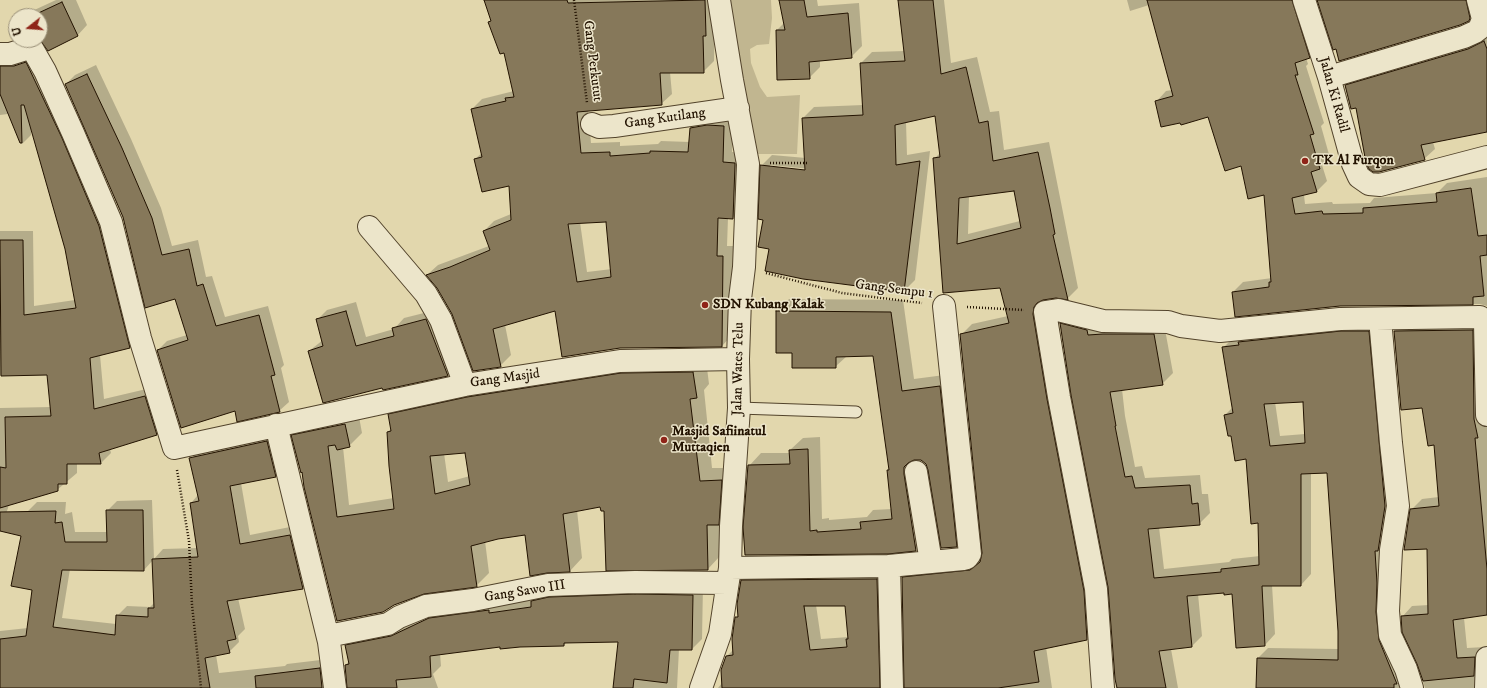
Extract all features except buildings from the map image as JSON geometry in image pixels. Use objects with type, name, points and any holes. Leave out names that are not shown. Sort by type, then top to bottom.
[{"type":"street","name":"Jalan Wates Telu","points":[[701,688],[720,634],[728,576],[739,408],[738,359],[740,300],[744,268],[748,164],[719,0]]},
{"type":"street","name":"Jalan Ki Radil","points":[[1304,0],[1359,177],[1369,184],[1380,185],[1487,156]]},
{"type":"street","points":[[1329,77],[1475,32],[1479,29],[1483,20],[1478,0]]},
{"type":"street","points":[[0,54],[10,54],[26,49],[33,50],[45,71],[111,222],[140,338],[174,448]]},
{"type":"street","name":"Gang Kutilang","points":[[592,124],[599,127],[614,126],[738,108]]},
{"type":"street","points":[[369,227],[426,294],[441,320],[464,385]]},
{"type":"street","name":"Gang Sawo III","points":[[328,638],[388,624],[399,617],[426,606],[473,600],[548,585],[635,582],[889,566],[967,558],[970,554],[944,306]]},
{"type":"street","points":[[1104,688],[1096,590],[1059,397],[1045,312],[1058,310],[1103,321],[1151,320],[1168,322],[1181,326],[1220,331],[1340,319],[1480,317],[1485,323],[1487,415]]},
{"type":"street","points":[[1380,319],[1398,506],[1391,550],[1388,586],[1390,635],[1406,669],[1412,688]]},
{"type":"street","name":"Gang Masjid","points":[[174,448],[199,444],[276,425],[464,385],[620,361],[738,359]]},
{"type":"street","points":[[276,425],[328,638],[335,688]]},
{"type":"street","points":[[916,472],[931,562]]},
{"type":"street","points":[[889,566],[892,688]]},
{"type":"street","points":[[1486,688],[1487,658]]},
{"type":"lane","points":[[739,408],[856,412]]},
{"type":"path","name":"Gang Perkutut","points":[[574,0],[589,120],[592,124]]},
{"type":"path","points":[[748,164],[807,163]]},
{"type":"path","name":"Gang Sempu 1","points":[[744,268],[842,293],[944,306],[1045,312]]},
{"type":"path","points":[[174,448],[189,541],[192,605],[201,688]]},
{"type":"shaded area","points":[[725,0],[771,0],[772,18],[769,44],[757,45],[750,49],[751,63],[760,87],[767,97],[800,95],[797,154],[755,154]]},
{"type":"place","name":"TK Al Furqon","points":[[1305,161]]},
{"type":"place","name":"SDN Kubang Kalak","points":[[705,305]]},
{"type":"place","name":"Masjid Safiinatul Muttaqien","points":[[664,440]]}]
